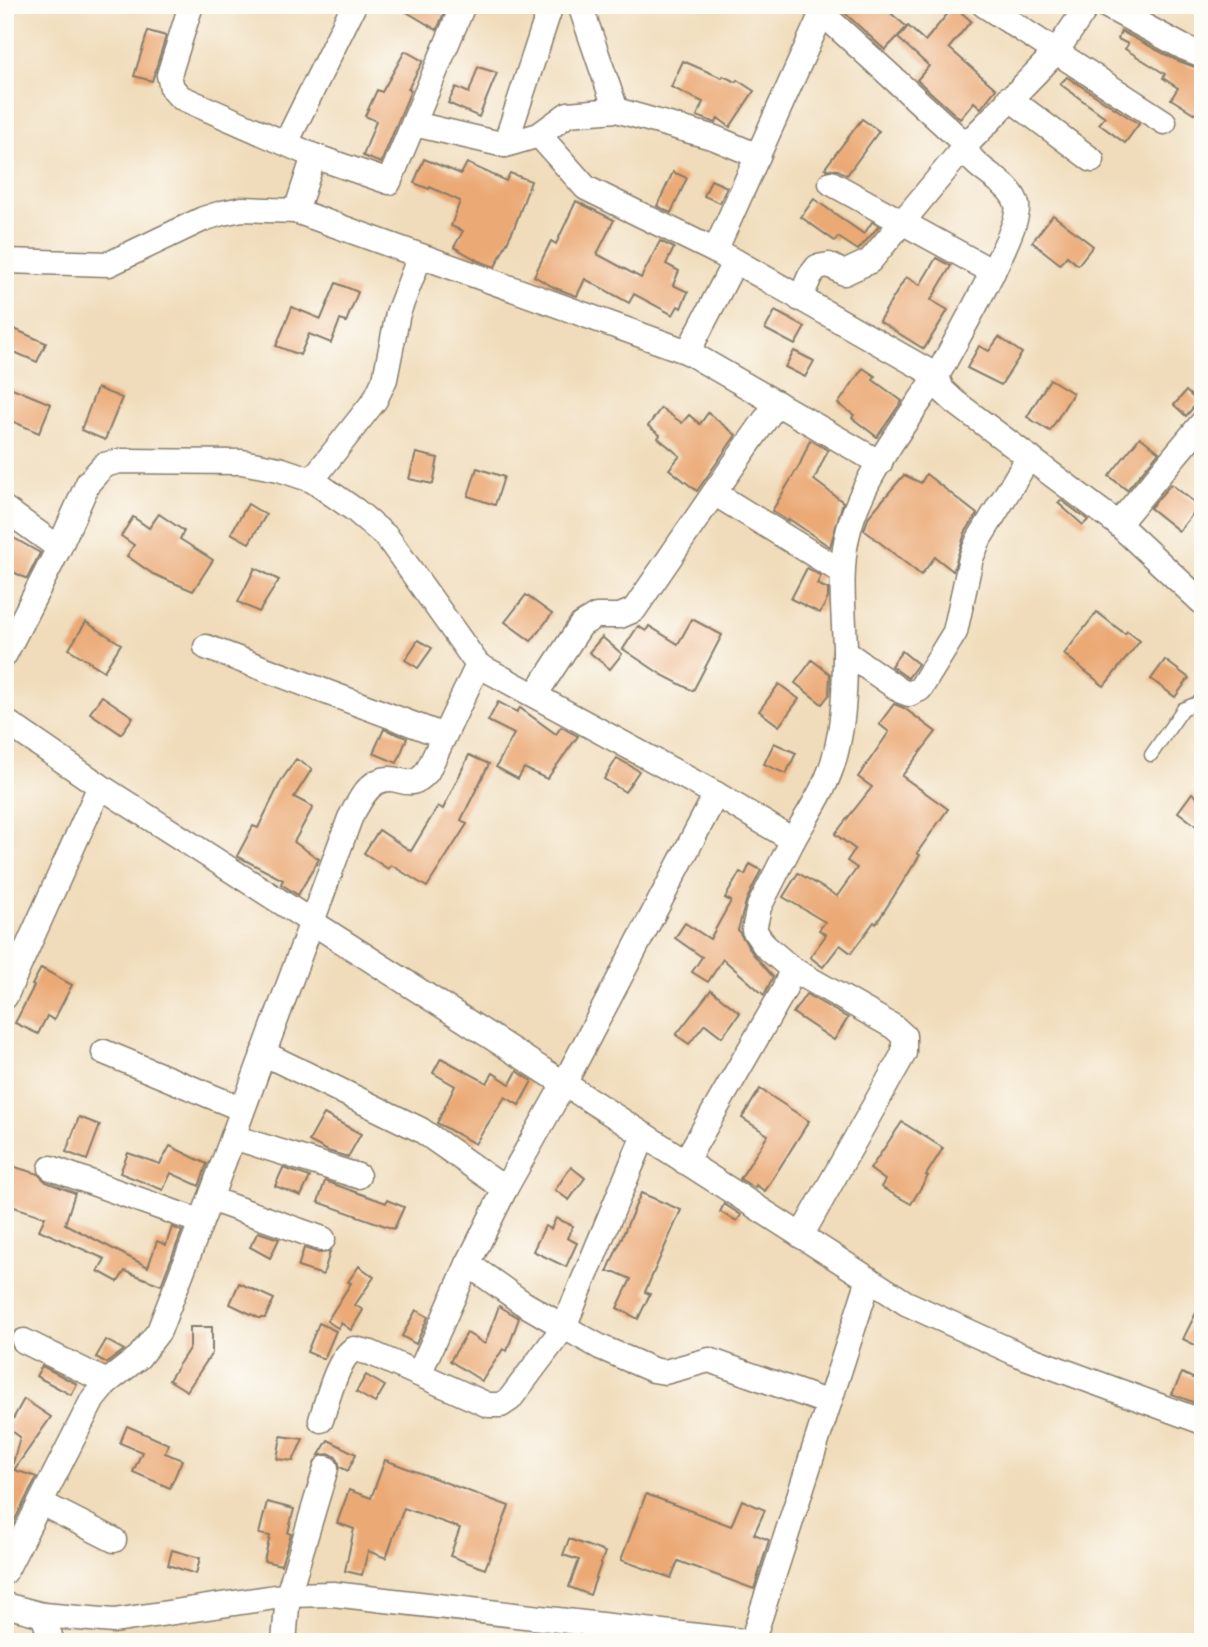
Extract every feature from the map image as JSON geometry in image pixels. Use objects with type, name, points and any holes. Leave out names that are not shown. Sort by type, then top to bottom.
[{"type":"street","points":[[191,5],[169,75],[172,88],[180,97],[314,156],[389,182],[463,5]]},
{"type":"street","points":[[286,143],[354,5]]},
{"type":"street","points":[[505,145],[551,5]]},
{"type":"street","points":[[580,5],[616,110]]},
{"type":"street","points":[[984,5],[1164,122]]},
{"type":"street","points":[[800,299],[817,267],[829,265],[844,273],[870,261],[965,145],[1056,52],[1087,5]]},
{"type":"street","points":[[1105,5],[1203,55]]},
{"type":"street","points":[[688,352],[725,256],[758,156],[818,9],[965,145],[971,159],[1005,186],[1017,205],[1016,220],[993,272],[937,376],[880,463],[855,508],[846,538],[842,572],[845,652],[837,748],[826,780],[759,907],[754,930],[765,946],[792,969],[894,1027],[904,1037],[904,1053],[801,1237]]},
{"type":"street","points":[[1009,98],[1092,160]]},
{"type":"street","points":[[414,124],[505,145],[539,135],[568,114],[616,110],[715,138],[758,156]]},
{"type":"street","points":[[539,135],[586,188],[725,256],[937,376],[942,390],[955,402],[1118,524],[1203,603]]},
{"type":"street","points":[[296,211],[314,156]]},
{"type":"street","points":[[831,183],[993,272]]},
{"type":"street","points":[[5,261],[109,264],[203,219],[222,213],[242,209],[296,211],[688,352],[880,463]]},
{"type":"street","points":[[312,480],[375,400],[385,379],[398,313],[420,256]]},
{"type":"street","points":[[535,695],[581,625],[596,615],[620,616],[634,610],[777,403]]},
{"type":"street","points":[[1118,524],[1203,422]]},
{"type":"street","points":[[845,652],[901,691],[909,694],[920,690],[955,632],[971,558],[979,539],[1029,457]]},
{"type":"street","points":[[5,654],[59,548],[88,483],[104,465],[120,461],[242,462],[279,469],[312,480],[355,510],[387,537],[478,665],[716,794],[793,840]]},
{"type":"street","points":[[714,493],[842,572]]},
{"type":"street","points":[[5,509],[59,548]]},
{"type":"street","points":[[206,647],[444,736]]},
{"type":"street","points":[[5,1572],[93,1399],[107,1382],[139,1357],[159,1331],[350,818],[365,793],[376,783],[392,778],[408,784],[418,782],[427,772],[478,665]]},
{"type":"street","points":[[5,721],[100,786],[801,1237],[926,1314],[1009,1351],[1203,1422]]},
{"type":"street","points":[[5,997],[100,786]]},
{"type":"street","points":[[419,1374],[505,1189],[564,1084],[716,794]]},
{"type":"street","points":[[685,1161],[784,990],[792,969]]},
{"type":"street","points":[[104,1052],[242,1109]]},
{"type":"street","points":[[263,1053],[421,1130],[505,1189]]},
{"type":"street","points":[[321,1420],[342,1362],[354,1349],[371,1353],[488,1405],[501,1405],[510,1399],[564,1327],[644,1136]]},
{"type":"street","points":[[233,1137],[358,1176]]},
{"type":"street","points":[[51,1168],[201,1222]]},
{"type":"street","points":[[210,1199],[323,1239]]},
{"type":"street","points":[[468,1264],[523,1303],[564,1327],[600,1347],[660,1372],[709,1360],[829,1403]]},
{"type":"street","points":[[5,1605],[118,1631],[288,1595],[333,1594],[644,1637],[751,1642],[869,1279]]},
{"type":"street","points":[[24,1341],[107,1382]]},
{"type":"street","points":[[284,1642],[288,1595],[326,1468]]},
{"type":"street","points":[[41,1503],[114,1540]]},
{"type":"street","points":[[43,1615],[52,1642]]},
{"type":"lane","points":[[1152,755],[1183,709],[1197,703],[1203,705]]},
{"type":"building","points":[[395,5],[447,5],[437,30]]},
{"type":"building","points":[[836,5],[881,5],[907,27],[885,50]]},
{"type":"building","points":[[954,6],[971,21],[949,48],[996,89],[981,108],[974,102],[960,119],[917,80],[929,66],[898,38],[908,26],[925,41]]},
{"type":"building","points":[[148,31],[166,36],[152,81],[134,76]]},
{"type":"building","points":[[1121,31],[1176,60],[1203,70],[1203,119],[1171,99],[1178,88],[1163,78],[1165,74],[1125,49],[1128,44],[1118,39]]},
{"type":"building","points":[[405,51],[423,61],[408,89],[411,90],[381,163],[363,156],[376,121],[365,116],[377,90],[382,92]]},
{"type":"building","points":[[683,61],[722,78],[723,76],[736,82],[737,80],[754,91],[730,127],[718,118],[716,123],[697,116],[703,102],[671,87]]},
{"type":"building","points":[[478,67],[497,73],[479,117],[448,103],[456,87],[469,93]]},
{"type":"building","points":[[1067,77],[1139,124],[1125,143],[1099,124],[1105,117],[1060,84]]},
{"type":"building","points":[[862,119],[879,131],[847,175],[825,168]]},
{"type":"building","points":[[424,159],[461,174],[467,163],[506,181],[510,173],[531,181],[514,228],[495,267],[454,247],[463,231],[451,226],[460,201],[430,187],[429,189],[414,183]]},
{"type":"building","points":[[673,172],[687,178],[671,213],[657,206]]},
{"type":"building","points":[[711,180],[727,187],[720,203],[704,196]]},
{"type":"building","points":[[814,199],[864,234],[872,222],[879,226],[858,250],[838,237],[835,241],[801,217]]},
{"type":"building","points":[[576,201],[614,220],[597,254],[641,278],[660,241],[674,248],[666,264],[679,271],[673,285],[688,292],[681,308],[678,306],[673,315],[634,294],[629,303],[585,279],[577,296],[534,276],[551,241],[556,244]]},
{"type":"building","points":[[1053,215],[1093,246],[1078,265],[1067,256],[1060,264],[1032,242]]},
{"type":"building","points":[[936,258],[951,266],[931,300],[948,310],[924,349],[879,321],[906,277],[920,285]]},
{"type":"building","points":[[336,283],[358,292],[346,322],[340,320],[331,343],[309,334],[300,355],[276,346],[292,307],[321,319]]},
{"type":"building","points":[[775,311],[805,327],[795,345],[765,329]]},
{"type":"building","points":[[5,325],[46,343],[37,362],[5,348]]},
{"type":"building","points":[[999,337],[1022,353],[1001,385],[967,368],[979,346],[989,351]]},
{"type":"building","points":[[794,351],[814,361],[805,377],[785,367]]},
{"type":"building","points":[[863,368],[875,376],[873,380],[902,401],[877,437],[838,404]]},
{"type":"building","points":[[1050,379],[1073,393],[1050,431],[1027,417]]},
{"type":"building","points":[[5,385],[51,404],[39,433],[5,418]]},
{"type":"building","points":[[97,388],[122,398],[105,440],[81,430]]},
{"type":"building","points":[[1186,391],[1198,402],[1186,416],[1174,405]]},
{"type":"building","points":[[661,408],[682,423],[689,415],[700,424],[708,413],[736,435],[697,491],[669,469],[680,456],[648,426]]},
{"type":"building","points":[[1140,437],[1159,452],[1127,490],[1109,476]]},
{"type":"building","points":[[810,440],[828,450],[814,480],[843,502],[830,547],[789,519],[788,521],[772,511],[800,464]]},
{"type":"building","points":[[416,453],[438,458],[433,484],[409,479]]},
{"type":"building","points":[[477,468],[504,477],[495,505],[468,496]]},
{"type":"building","points":[[926,474],[977,514],[965,533],[953,571],[935,557],[921,575],[864,530],[869,516],[904,475],[921,483]]},
{"type":"building","points":[[1171,484],[1199,506],[1179,531],[1150,508]]},
{"type":"building","points":[[1061,500],[1088,520],[1083,525],[1058,503]]},
{"type":"building","points":[[248,504],[266,515],[249,543],[231,533]]},
{"type":"building","points":[[159,514],[184,531],[180,539],[213,560],[193,591],[153,574],[127,556],[134,545],[121,536],[133,517],[149,528]]},
{"type":"building","points":[[5,533],[40,553],[27,579],[5,568]]},
{"type":"building","points":[[255,568],[279,580],[259,612],[238,602]]},
{"type":"building","points":[[807,568],[821,576],[817,584],[828,589],[828,598],[820,613],[791,599]]},
{"type":"building","points":[[526,595],[552,614],[531,641],[505,622]]},
{"type":"building","points":[[1097,612],[1125,634],[1127,631],[1140,641],[1104,686],[1064,654]]},
{"type":"building","points":[[692,619],[722,635],[693,691],[662,675],[623,649],[638,626],[646,631],[649,626],[678,644]]},
{"type":"building","points":[[86,622],[121,644],[104,671],[69,649]]},
{"type":"building","points":[[602,637],[622,654],[610,669],[589,652]]},
{"type":"building","points":[[418,640],[432,648],[418,668],[405,660]]},
{"type":"building","points":[[902,651],[918,664],[908,678],[891,666]]},
{"type":"building","points":[[812,660],[830,674],[829,695],[822,704],[795,683]]},
{"type":"building","points":[[1165,660],[1189,678],[1175,697],[1151,679]]},
{"type":"building","points":[[779,684],[799,699],[779,726],[759,711]]},
{"type":"building","points":[[102,696],[133,717],[121,734],[90,713]]},
{"type":"building","points":[[498,702],[517,712],[520,708],[556,734],[561,727],[578,736],[547,779],[524,768],[518,779],[496,767],[514,734],[488,721]]},
{"type":"building","points":[[894,704],[904,708],[936,732],[902,776],[948,809],[917,853],[920,855],[876,924],[874,922],[851,953],[840,945],[823,967],[810,957],[826,935],[819,930],[825,922],[783,897],[798,873],[837,896],[857,868],[847,861],[855,849],[835,834],[872,787],[858,777],[889,732],[879,724]]},
{"type":"building","points":[[384,729],[407,738],[397,763],[373,753]]},
{"type":"building","points":[[774,743],[796,753],[786,774],[764,764]]},
{"type":"building","points":[[469,755],[489,764],[461,820],[467,824],[427,887],[391,865],[388,869],[364,853],[379,830],[411,851],[438,806],[443,809]]},
{"type":"building","points":[[617,758],[639,771],[625,792],[604,779]]},
{"type":"building","points":[[296,759],[312,769],[294,797],[313,807],[294,842],[319,859],[298,895],[281,884],[283,880],[237,856],[253,826],[258,828],[281,781]]},
{"type":"building","points":[[1192,793],[1203,802],[1203,831],[1178,812]]},
{"type":"building","points":[[750,864],[761,870],[746,901],[738,930],[753,954],[773,977],[764,995],[723,959],[708,982],[692,972],[702,957],[675,938],[685,923],[710,939],[731,901],[725,898],[740,872],[745,875]]},
{"type":"building","points":[[41,968],[72,985],[54,1020],[47,1016],[38,1034],[15,1023]]},
{"type":"building","points":[[711,990],[740,1013],[722,1037],[705,1024],[689,1044],[676,1035]]},
{"type":"building","points":[[806,994],[848,1018],[834,1040],[793,1013]]},
{"type":"building","points":[[441,1058],[487,1083],[493,1073],[510,1084],[517,1071],[532,1081],[519,1105],[505,1097],[475,1144],[437,1123],[455,1086],[433,1073]]},
{"type":"building","points":[[760,1089],[809,1121],[765,1191],[740,1179],[768,1135],[742,1118]]},
{"type":"building","points":[[324,1114],[361,1134],[348,1157],[309,1141]]},
{"type":"building","points":[[79,1117],[100,1125],[87,1160],[66,1152]]},
{"type":"building","points":[[902,1122],[943,1148],[911,1204],[881,1187],[885,1180],[870,1169]]},
{"type":"building","points":[[170,1146],[207,1164],[199,1186],[171,1173],[163,1190],[120,1173],[128,1153],[160,1164]]},
{"type":"building","points":[[5,1164],[38,1174],[46,1182],[75,1193],[65,1224],[148,1267],[157,1241],[166,1245],[172,1227],[182,1231],[161,1285],[125,1271],[118,1282],[98,1271],[105,1259],[39,1230],[45,1217],[5,1204]]},
{"type":"building","points":[[571,1167],[585,1178],[569,1200],[555,1190]]},
{"type":"building","points":[[283,1168],[310,1177],[301,1196],[275,1186]]},
{"type":"building","points":[[325,1181],[404,1207],[394,1229],[318,1202]]},
{"type":"building","points":[[641,1193],[681,1210],[645,1292],[650,1294],[638,1319],[617,1308],[631,1279],[615,1272],[607,1272]]},
{"type":"building","points":[[724,1204],[741,1215],[737,1221],[720,1212]]},
{"type":"building","points":[[556,1218],[573,1226],[567,1238],[577,1243],[566,1267],[533,1251],[545,1226],[551,1229]]},
{"type":"building","points":[[258,1232],[279,1239],[270,1258],[250,1247]]},
{"type":"building","points":[[304,1248],[319,1253],[330,1252],[323,1275],[298,1267]]},
{"type":"building","points":[[359,1266],[374,1277],[355,1305],[363,1310],[351,1330],[341,1323],[338,1328],[327,1321]]},
{"type":"building","points":[[239,1283],[274,1299],[265,1318],[259,1318],[230,1304]]},
{"type":"building","points":[[1203,1299],[1203,1349],[1183,1339]]},
{"type":"building","points":[[499,1306],[519,1318],[507,1351],[503,1349],[482,1381],[450,1361],[467,1333],[485,1344]]},
{"type":"building","points":[[416,1310],[428,1317],[416,1344],[402,1336]]},
{"type":"building","points":[[319,1323],[336,1331],[324,1359],[307,1352]]},
{"type":"building","points":[[190,1327],[212,1327],[212,1353],[187,1391],[169,1380],[190,1347]]},
{"type":"building","points":[[106,1340],[124,1350],[107,1363],[96,1357]]},
{"type":"building","points":[[42,1366],[77,1384],[71,1395],[36,1376]]},
{"type":"building","points":[[1182,1373],[1203,1383],[1203,1406],[1172,1394]]},
{"type":"building","points":[[366,1375],[385,1386],[375,1403],[356,1392]]},
{"type":"building","points":[[24,1399],[51,1417],[14,1470],[37,1477],[9,1531],[5,1530],[5,1492],[20,1437],[8,1428]]},
{"type":"building","points":[[127,1426],[168,1444],[165,1453],[182,1460],[170,1488],[133,1472],[142,1452],[120,1443]]},
{"type":"building","points":[[281,1436],[303,1439],[293,1461],[277,1459]]},
{"type":"building","points":[[328,1440],[356,1454],[348,1471],[340,1467],[337,1458],[331,1454],[319,1455]]},
{"type":"building","points":[[385,1460],[509,1506],[485,1569],[450,1556],[460,1528],[404,1508],[386,1558],[368,1551],[362,1575],[345,1571],[354,1529],[337,1523],[349,1490],[371,1498]]},
{"type":"building","points":[[646,1494],[731,1526],[742,1500],[765,1510],[754,1534],[769,1540],[754,1589],[678,1561],[671,1578],[621,1560]]},
{"type":"building","points":[[267,1502],[294,1509],[288,1533],[291,1534],[281,1565],[264,1561],[270,1536],[259,1534]]},
{"type":"building","points":[[569,1539],[605,1552],[590,1595],[569,1587],[579,1560],[563,1555]]},
{"type":"building","points":[[172,1550],[200,1558],[196,1574],[168,1565]]}]
